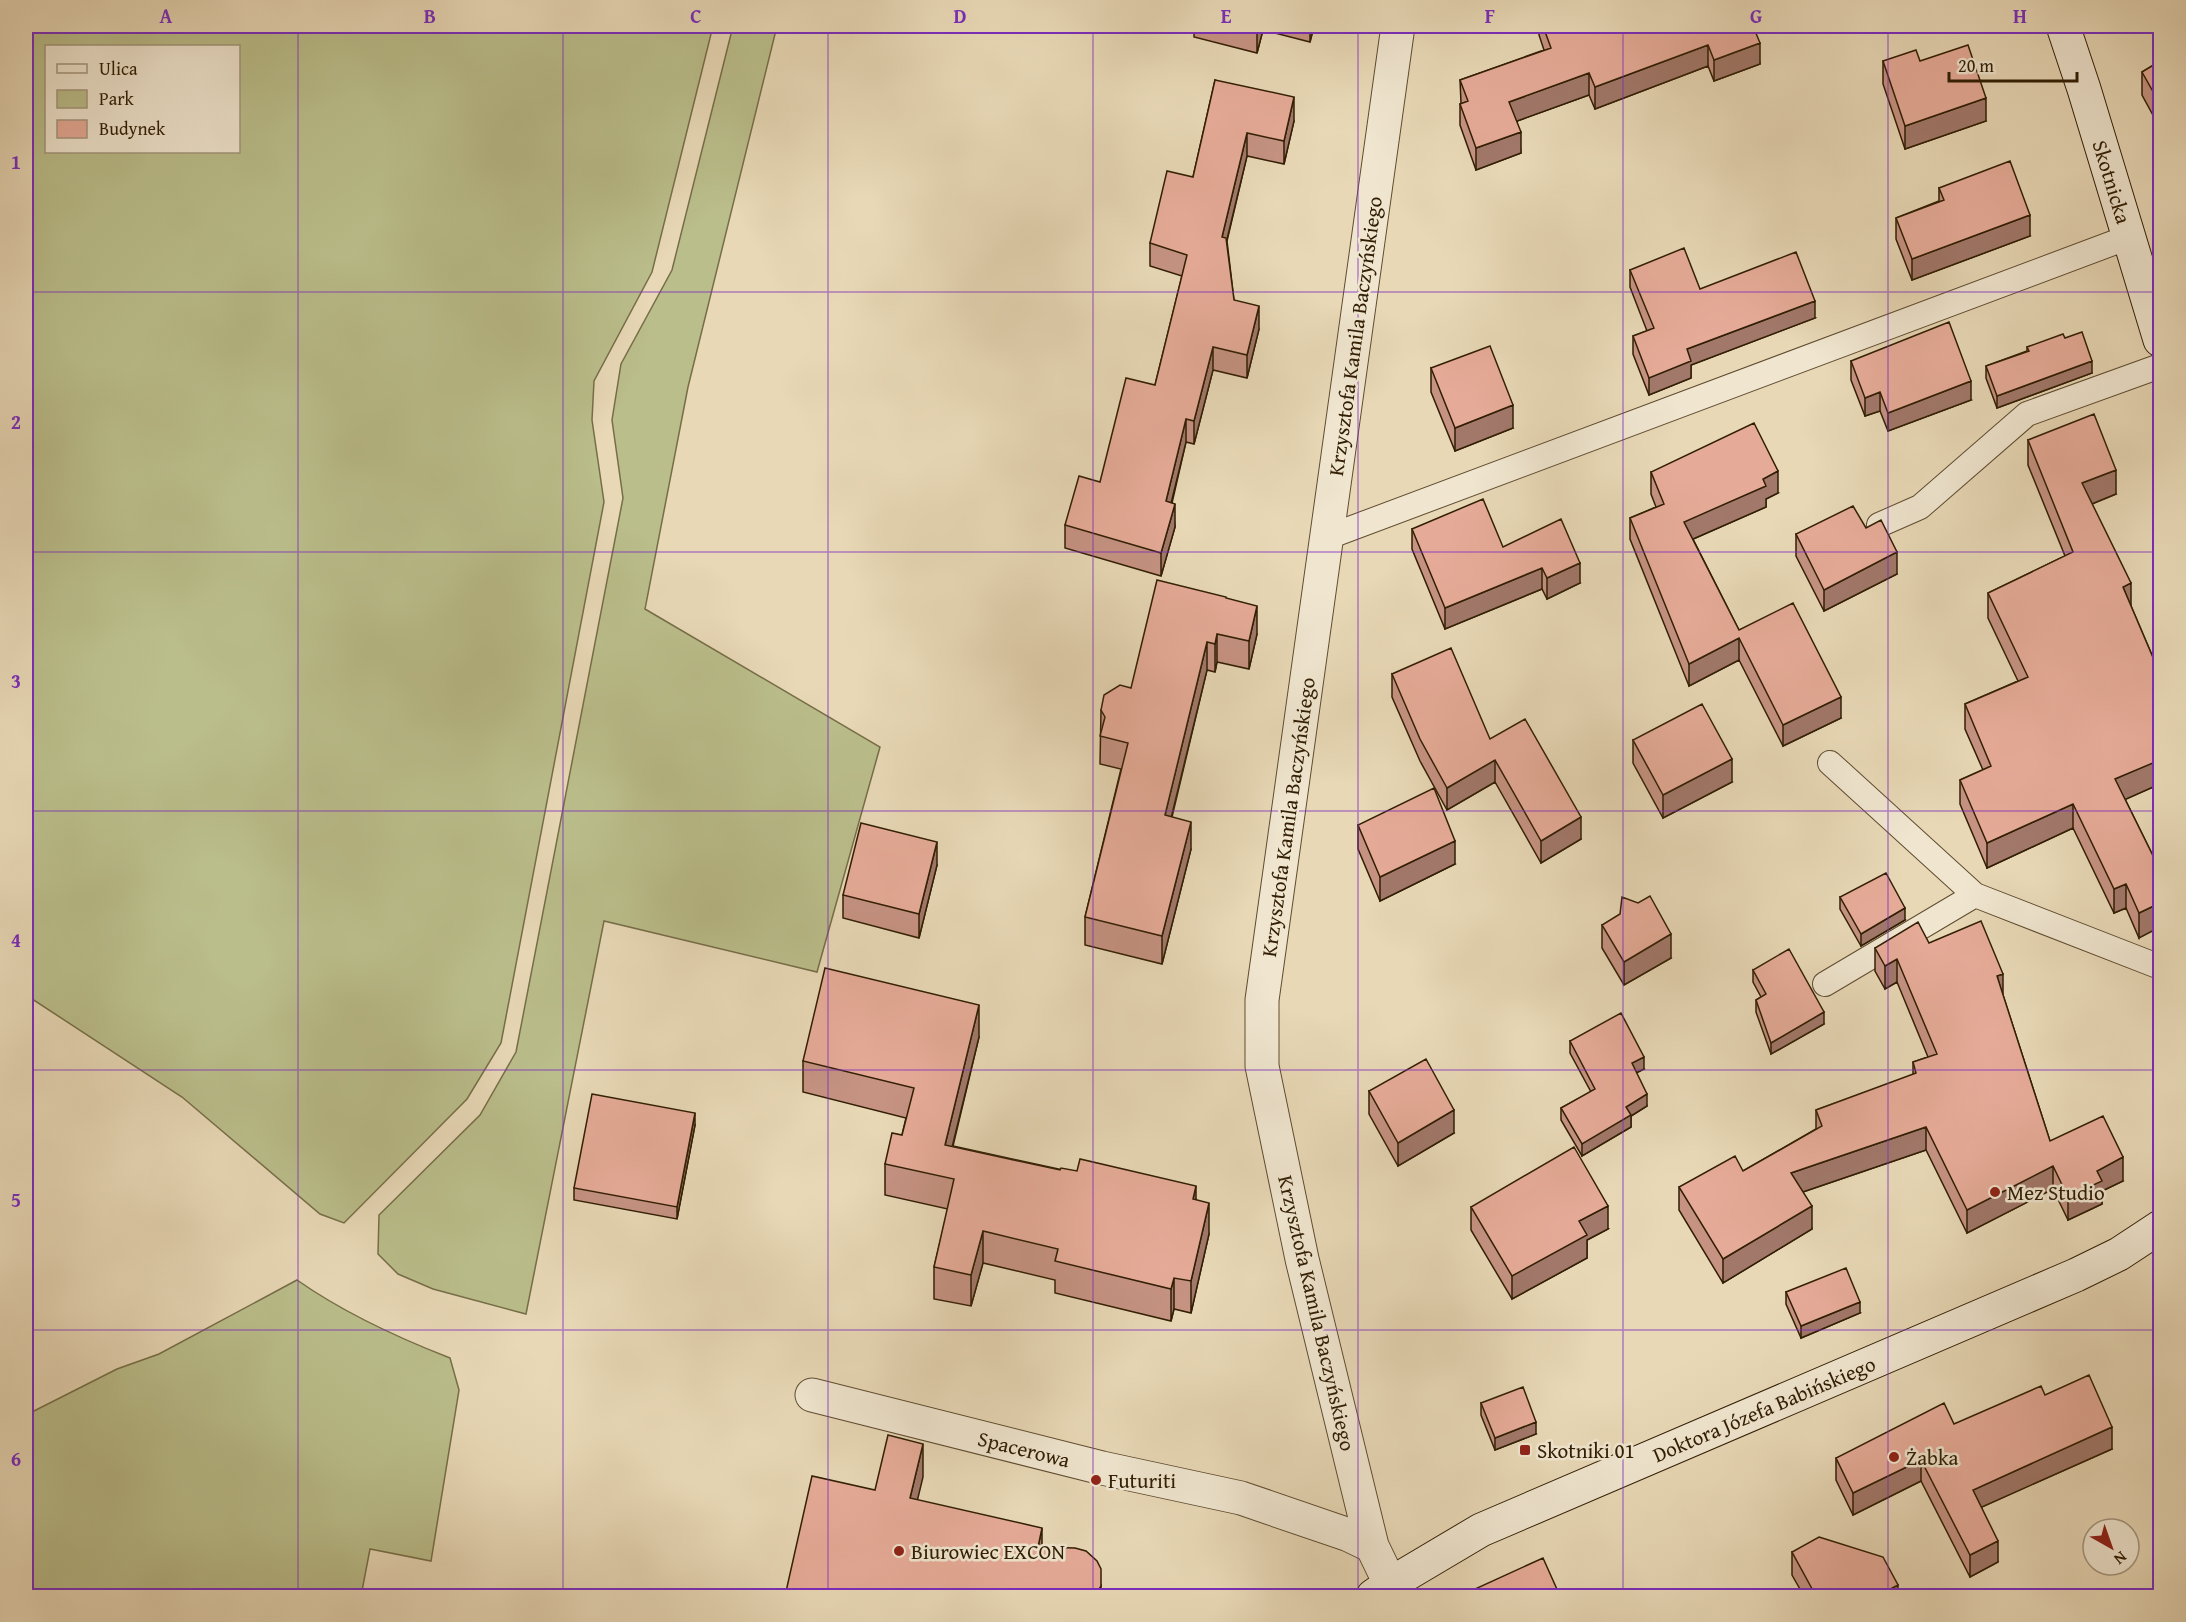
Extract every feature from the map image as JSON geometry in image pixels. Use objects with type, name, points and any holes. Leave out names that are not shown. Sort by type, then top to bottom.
[{"type":"street","name":"Krzysztofa Kamila Baczyńskiego","points":[[1387,1592],[1372,1546],[1302,1259],[1262,1066],[1262,1000],[1398,26]]},
{"type":"street","name":"Skotnicka","points":[[2063,26],[2085,89],[2160,340]]},
{"type":"street","name":"Doktora Józefa Babińskiego","points":[[1387,1592],[1481,1530],[2076,1275],[2119,1254],[2160,1227]]},
{"type":"street","name":"Spacerowa","points":[[812,1395],[1102,1468],[1241,1498],[1349,1535],[1372,1546]]},
{"type":"lane","points":[[1328,537],[2129,237]]},
{"type":"lane","points":[[1879,525],[1920,507],[2027,414],[2160,366]]},
{"type":"lane","points":[[1830,763],[1975,894],[2160,967]]},
{"type":"lane","points":[[1825,984],[1975,894]]},
{"type":"green space","points":[[26,26],[713,26],[652,272],[594,381],[592,420],[604,502],[501,1043],[467,1099],[344,1223],[320,1214],[182,1097],[26,995]]},
{"type":"green space","points":[[733,26],[777,26],[688,387],[645,609],[880,747],[817,972],[604,921],[526,1314],[433,1289],[398,1274],[378,1254],[379,1215],[480,1115],[516,1052],[623,498],[612,420],[621,364],[672,270]]},
{"type":"green space","points":[[297,1280],[371,1324],[450,1358],[459,1390],[431,1561],[370,1549],[361,1596],[26,1596],[26,1415],[117,1369],[159,1354]]},
{"type":"building","points":[[1240,26],[1258,26],[1257,30]]},
{"type":"building","points":[[1543,26],[1753,26],[1760,43],[1714,60],[1708,45],[1595,87],[1589,73],[1509,102],[1521,132],[1476,148],[1460,104],[1468,101],[1460,80],[1551,48]]},
{"type":"building","points":[[1968,45],[1986,98],[1905,126],[1883,61],[1916,50],[1920,61]]},
{"type":"building","points":[[2160,61],[2160,104],[2142,72]]},
{"type":"building","points":[[1215,80],[1294,97],[1284,141],[1247,133],[1222,237],[1226,238],[1234,300],[1259,306],[1247,355],[1213,347],[1194,421],[1186,419],[1166,501],[1175,504],[1161,553],[1065,525],[1079,476],[1100,482],[1126,378],[1155,385],[1187,255],[1150,243],[1167,171],[1193,177]]},
{"type":"building","points":[[2010,161],[2030,215],[1912,259],[1896,218],[1944,200],[1939,188]]},
{"type":"building","points":[[1684,248],[1700,289],[1796,252],[1815,301],[1687,349],[1691,361],[1649,378],[1633,336],[1654,328],[1630,270]]},
{"type":"building","points":[[1949,322],[1971,381],[1888,413],[1880,392],[1865,398],[1851,361]]},
{"type":"building","points":[[2082,332],[2092,361],[1997,396],[1986,366],[2029,351],[2027,347],[2063,334],[2065,338]]},
{"type":"building","points":[[1490,346],[1513,405],[1455,428],[1431,368]]},
{"type":"building","points":[[2094,414],[2116,470],[2082,483],[2131,583],[2123,587],[2160,674],[2160,760],[2115,779],[2160,870],[2160,903],[2139,913],[2126,884],[2114,889],[2073,804],[1987,843],[1960,780],[1991,766],[1965,704],[2028,677],[1988,593],[2073,552],[2028,440]]},
{"type":"building","points":[[1754,423],[1778,471],[1763,479],[1766,486],[1684,522],[1739,630],[1793,603],[1841,697],[1783,725],[1739,638],[1689,664],[1630,518],[1664,504],[1651,472]]},
{"type":"building","points":[[1483,499],[1503,547],[1561,519],[1580,563],[1547,578],[1542,568],[1445,608],[1412,529]]},
{"type":"building","points":[[1853,506],[1866,528],[1881,520],[1897,552],[1824,590],[1796,534]]},
{"type":"building","points":[[1157,580],[1257,606],[1249,641],[1217,634],[1215,644],[1207,642],[1165,815],[1191,822],[1162,936],[1085,917],[1128,743],[1100,736],[1105,717],[1101,710],[1104,695],[1120,685],[1131,688]]},
{"type":"building","points":[[1451,648],[1490,739],[1525,719],[1581,817],[1541,841],[1495,760],[1447,788],[1420,739],[1392,674]]},
{"type":"building","points":[[1702,704],[1732,759],[1663,795],[1633,740]]},
{"type":"building","points":[[1434,788],[1455,841],[1380,877],[1358,825]]},
{"type":"building","points":[[861,823],[937,842],[919,914],[843,895]]},
{"type":"building","points":[[1886,873],[1905,908],[1861,934],[1840,897]]},
{"type":"building","points":[[1650,896],[1671,934],[1624,962],[1602,925],[1620,914],[1622,897],[1638,903]]},
{"type":"building","points":[[1981,921],[2003,974],[1997,976],[2050,1141],[2103,1116],[2123,1157],[2097,1171],[2102,1181],[2068,1197],[2053,1166],[1967,1210],[1926,1127],[1791,1173],[1812,1206],[1723,1259],[1679,1187],[1735,1156],[1743,1171],[1822,1126],[1816,1110],[1916,1073],[1913,1062],[1937,1054],[1897,959],[1885,966],[1875,948],[1918,922],[1929,943]]},
{"type":"building","points":[[1789,949],[1824,1012],[1771,1043],[1756,1000],[1766,994],[1753,970]]},
{"type":"building","points":[[825,968],[979,1005],[945,1145],[1060,1170],[1061,1168],[1077,1171],[1080,1159],[1196,1186],[1193,1199],[1209,1203],[1191,1281],[1174,1278],[1171,1289],[1055,1261],[1058,1249],[983,1231],[971,1275],[934,1267],[954,1179],[885,1164],[892,1133],[902,1135],[914,1088],[803,1061]]},
{"type":"building","points":[[1621,1013],[1644,1057],[1632,1063],[1647,1094],[1626,1107],[1631,1115],[1582,1144],[1561,1108],[1595,1089],[1570,1041]]},
{"type":"building","points":[[1426,1059],[1454,1110],[1398,1143],[1369,1091]]},
{"type":"building","points":[[592,1094],[695,1113],[677,1207],[574,1188]]},
{"type":"building","points":[[1574,1147],[1608,1206],[1579,1221],[1587,1235],[1512,1276],[1471,1207]]},
{"type":"building","points":[[1846,1268],[1860,1302],[1801,1326],[1786,1292]]},
{"type":"building","points":[[2089,1375],[2112,1427],[1973,1490],[1998,1541],[1970,1555],[1921,1460],[1853,1493],[1836,1458],[1944,1403],[1954,1424],[2041,1386],[2045,1395]]},
{"type":"building","points":[[1523,1387],[1536,1422],[1495,1438],[1481,1403]]},
{"type":"building","points":[[888,1435],[923,1444],[910,1498],[1042,1528],[1038,1547],[1075,1548],[1086,1551],[1097,1561],[1101,1569],[1101,1586],[1095,1596],[785,1596],[812,1476],[875,1490]]},
{"type":"building","points":[[1819,1537],[1883,1557],[1898,1585],[1877,1596],[1816,1596],[1792,1552]]},
{"type":"building","points":[[1543,1558],[1560,1596],[1472,1596],[1475,1589]]},
{"type":"place","name":"Mez Studio","points":[[1995,1192]]},
{"type":"place","name":"Skotniki 01","points":[[1525,1450]]},
{"type":"place","name":"Żabka","points":[[1894,1457]]},
{"type":"place","name":"Futuriti","points":[[1096,1480]]},
{"type":"place","name":"Biurowiec EXCON","points":[[899,1551]]}]
